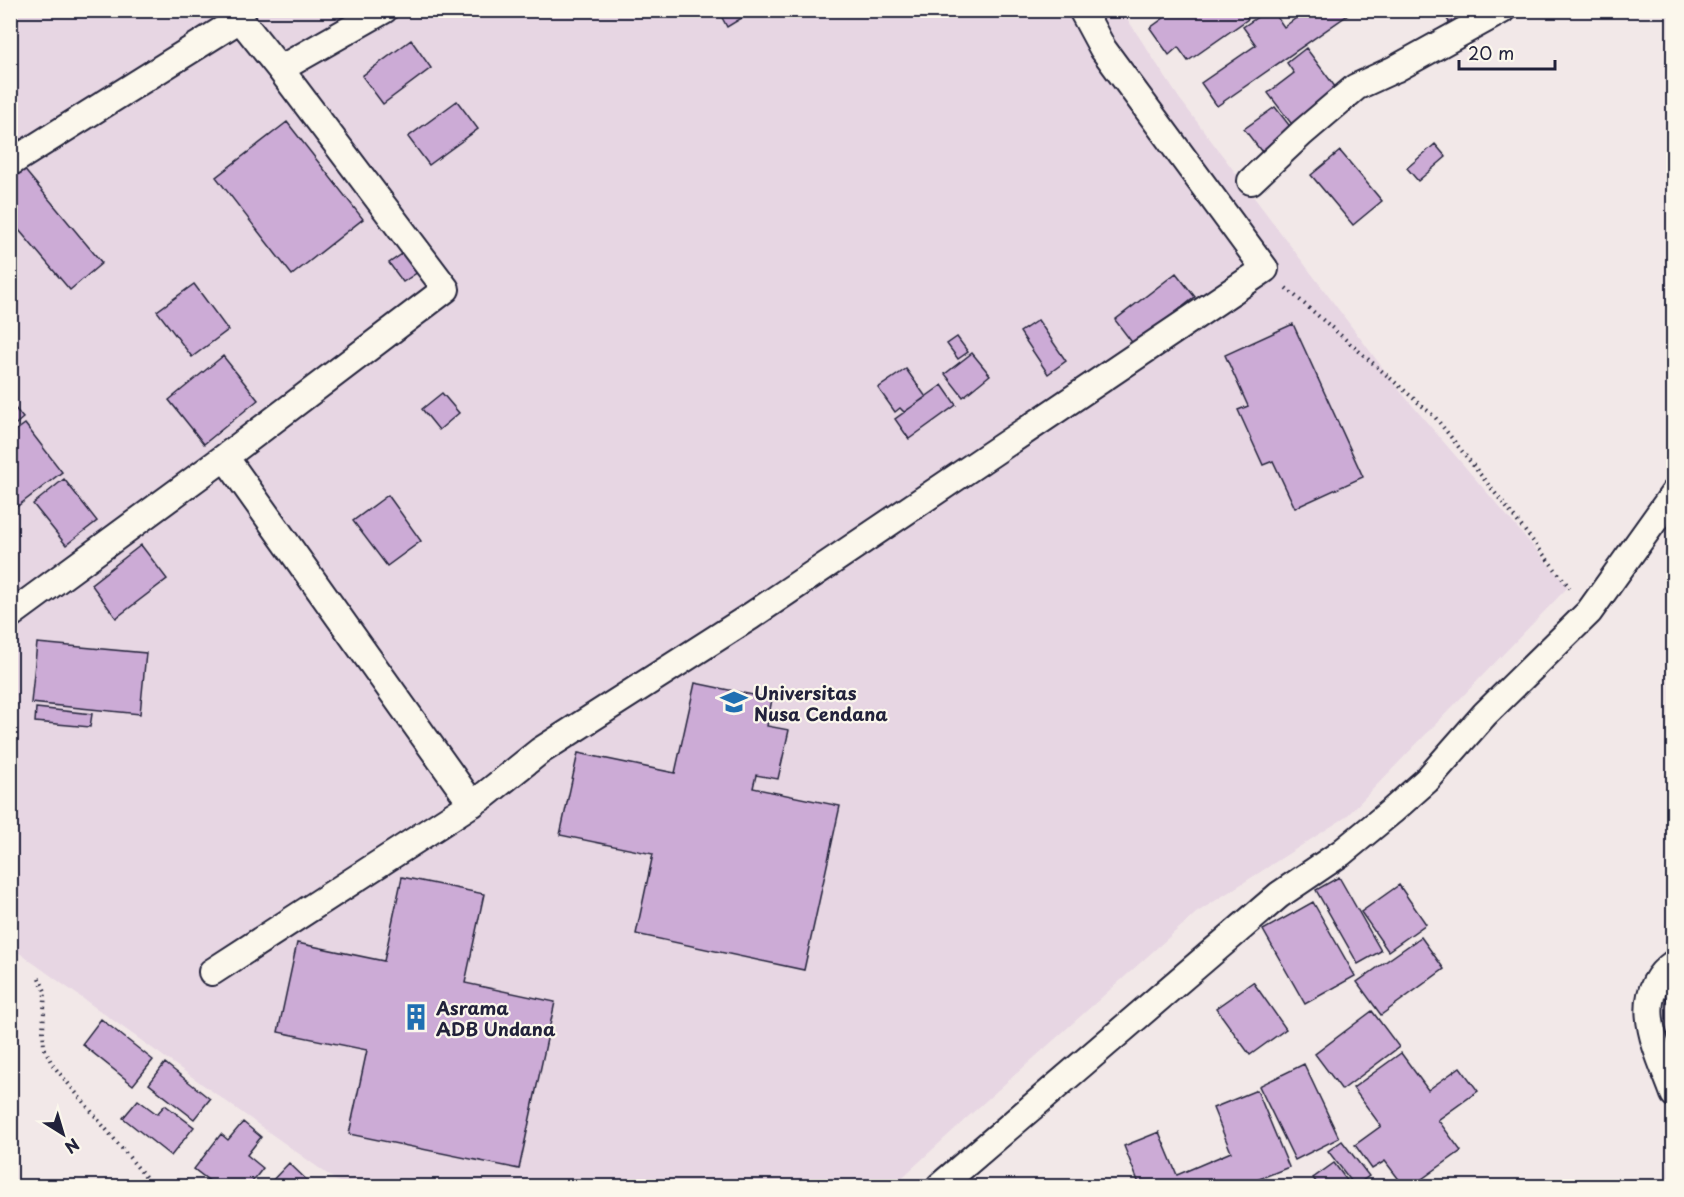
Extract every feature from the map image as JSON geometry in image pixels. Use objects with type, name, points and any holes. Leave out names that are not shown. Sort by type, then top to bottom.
[{"type":"street","points":[[280,69],[384,10]]},
{"type":"street","points":[[212,972],[472,804],[540,751],[751,616],[1265,269],[1103,49],[1082,10]]},
{"type":"street","points":[[1251,181],[1302,132],[1356,87],[1395,69],[1502,10]]},
{"type":"street","points":[[10,163],[240,19],[446,289],[225,457],[10,615]]},
{"type":"street","points":[[225,457],[472,804]]},
{"type":"street","points":[[940,1186],[1279,895],[1341,853],[1427,780],[1499,699],[1589,612],[1674,493]]},
{"type":"street","points":[[1674,963],[1666,968],[1656,981],[1649,998],[1649,1022],[1674,1094]]},
{"type":"path","points":[[1265,269],[1435,417],[1589,612]]},
{"type":"path","points":[[39,978],[45,991],[44,1047],[52,1064],[153,1186]]},
{"type":"shaded area","name":"Universitas Nusa Cendana","points":[[11,11],[1122,11],[1179,98],[1400,391],[1568,587],[1346,817],[1196,913],[893,1186],[344,1186],[11,947]]},
{"type":"building","points":[[718,10],[755,10],[727,27]]},
{"type":"building","points":[[1175,10],[1242,10],[1248,19],[1188,61],[1178,47],[1169,55],[1150,28]]},
{"type":"building","points":[[1260,10],[1272,10],[1284,27],[1307,10],[1355,10],[1217,106],[1201,83],[1256,45],[1243,27],[1262,14]]},
{"type":"building","points":[[1441,10],[1489,10],[1457,34]]},
{"type":"building","points":[[411,40],[431,68],[383,104],[362,76]]},
{"type":"building","points":[[1306,48],[1342,96],[1297,131],[1268,93],[1294,73],[1287,63]]},
{"type":"building","points":[[457,101],[478,129],[429,165],[408,137]]},
{"type":"building","points":[[1275,107],[1292,129],[1261,151],[1244,129]]},
{"type":"building","points":[[287,122],[363,219],[292,275],[216,177]]},
{"type":"building","points":[[1435,144],[1446,157],[1418,181],[1407,168]]},
{"type":"building","points":[[1340,151],[1382,201],[1353,225],[1311,175]]},
{"type":"building","points":[[23,168],[102,263],[70,290],[13,223],[10,225],[10,178]]},
{"type":"building","points":[[408,250],[421,270],[403,282],[389,263]]},
{"type":"building","points":[[1176,273],[1195,297],[1134,345],[1115,320]]},
{"type":"building","points":[[194,284],[228,330],[192,357],[157,311]]},
{"type":"building","points":[[1038,320],[1066,361],[1048,374],[1020,332]]},
{"type":"building","points":[[1293,324],[1363,477],[1295,508],[1273,461],[1263,465],[1238,410],[1248,406],[1225,355]]},
{"type":"building","points":[[957,337],[968,352],[958,359],[947,344]]},
{"type":"building","points":[[972,353],[990,375],[963,397],[945,374]]},
{"type":"building","points":[[223,356],[258,400],[204,444],[169,400]]},
{"type":"building","points":[[906,369],[926,397],[904,412],[900,408],[895,412],[878,388]]},
{"type":"building","points":[[942,385],[956,405],[909,439],[895,419]]},
{"type":"building","points":[[442,393],[459,413],[439,430],[422,409]]},
{"type":"building","points":[[10,402],[23,418],[10,429]]},
{"type":"building","points":[[25,424],[62,472],[10,512],[10,435]]},
{"type":"building","points":[[64,479],[97,521],[66,545],[33,504]]},
{"type":"building","points":[[388,495],[421,541],[387,566],[353,521]]},
{"type":"building","points":[[141,545],[167,579],[116,618],[91,584]]},
{"type":"building","points":[[37,643],[146,653],[140,714],[31,703]]},
{"type":"building","points":[[695,683],[772,699],[767,726],[789,730],[778,779],[756,775],[753,788],[840,806],[804,970],[636,934],[653,854],[560,835],[578,753],[675,773]]},
{"type":"building","points":[[36,708],[92,714],[90,727],[35,722]]},
{"type":"building","name":"Asrama ADB Undana","points":[[402,877],[484,894],[465,983],[555,1002],[519,1169],[349,1134],[367,1050],[278,1032],[297,943],[384,961]]},
{"type":"building","points":[[1339,877],[1381,951],[1358,964],[1316,890]]},
{"type":"building","points":[[1399,885],[1426,924],[1388,951],[1361,912]]},
{"type":"building","points":[[1313,902],[1355,976],[1305,1004],[1263,930]]},
{"type":"building","points":[[1421,937],[1444,969],[1381,1015],[1357,982]]},
{"type":"building","points":[[1253,982],[1286,1029],[1250,1055],[1216,1008]]},
{"type":"building","points":[[1674,986],[1674,1017],[1663,990]]},
{"type":"building","points":[[1372,1011],[1399,1047],[1342,1090],[1315,1054]]},
{"type":"building","points":[[101,1019],[153,1060],[133,1085],[82,1044]]},
{"type":"building","points":[[1401,1053],[1428,1090],[1460,1067],[1478,1091],[1438,1120],[1461,1151],[1412,1186],[1404,1186],[1385,1161],[1372,1169],[1355,1145],[1381,1126],[1353,1088]]},
{"type":"building","points":[[165,1063],[210,1099],[194,1119],[149,1084]]},
{"type":"building","points":[[1304,1064],[1339,1138],[1295,1160],[1259,1086]]},
{"type":"building","points":[[1257,1090],[1289,1167],[1242,1186],[1140,1186],[1124,1146],[1159,1132],[1177,1175],[1231,1152],[1213,1108]]},
{"type":"building","points":[[138,1100],[157,1114],[165,1105],[194,1127],[171,1156],[123,1118]]},
{"type":"building","points":[[243,1122],[261,1137],[247,1155],[263,1168],[249,1186],[216,1186],[194,1169],[221,1134],[228,1140]]},
{"type":"building","points":[[1342,1141],[1369,1176],[1355,1186],[1328,1151]]},
{"type":"building","points":[[289,1163],[313,1186],[267,1186]]},
{"type":"building","points":[[1334,1163],[1351,1186],[1319,1186],[1313,1178]]},
{"type":"place","name":"Universitas Nusa Cendana","points":[[734,702]]},
{"type":"place","name":"Asrama ADB Undana","points":[[416,1017]]}]
